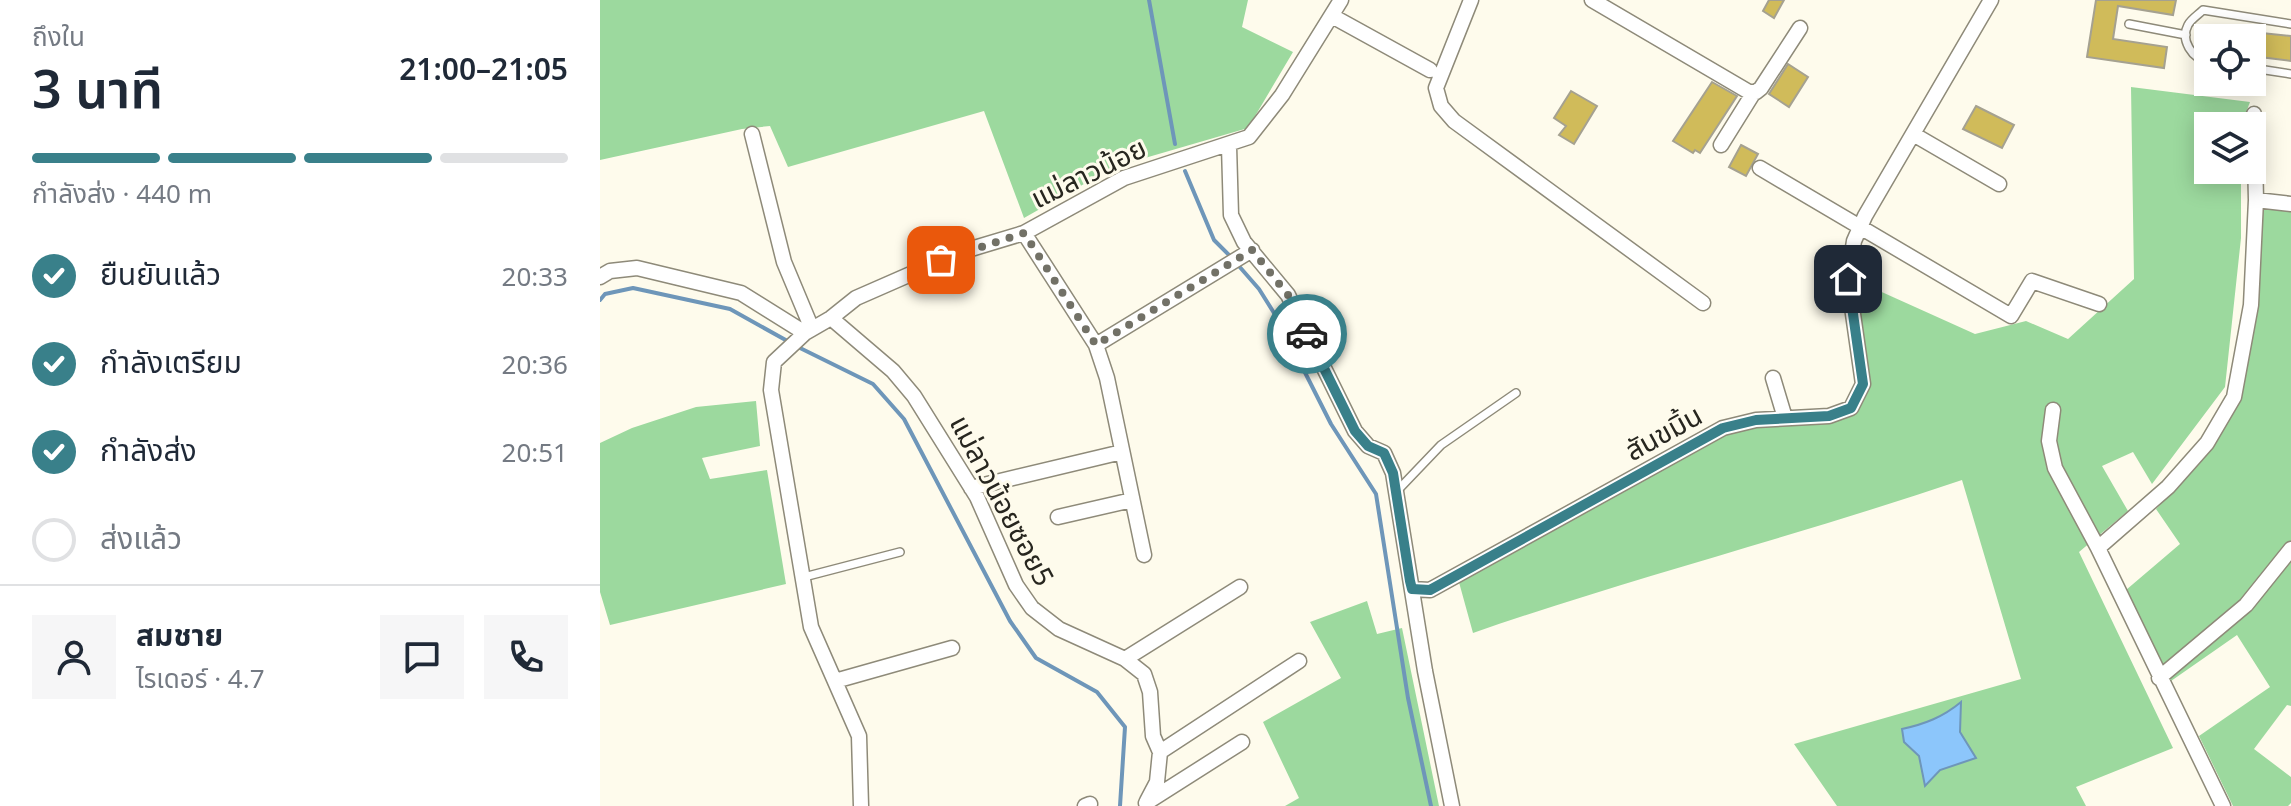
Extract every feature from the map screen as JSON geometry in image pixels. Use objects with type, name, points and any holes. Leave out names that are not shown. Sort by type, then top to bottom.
[{"type":"street","name":"แม่ลาวน้อย","points":[[804,577],[771,390],[774,362],[809,331],[856,298],[902,276],[961,252],[1024,233],[1124,178],[1249,137],[1282,95],[1341,0]]},
{"type":"street","points":[[1471,0],[1436,88],[1441,106],[1454,121],[1703,303]]},
{"type":"street","points":[[1592,0],[1754,92]]},
{"type":"street","name":"สันขมิ้น","points":[[1412,589],[1430,590],[1723,428],[1756,420],[1829,416],[1851,408],[1863,384],[1848,279],[1854,241],[1991,0]]},
{"type":"street","points":[[1332,16],[1430,70]]},
{"type":"street","points":[[1721,145],[1800,28]]},
{"type":"street","points":[[752,134],[784,262],[809,331]]},
{"type":"street","points":[[1913,134],[1999,184]]},
{"type":"street","points":[[1229,146],[1231,215],[1244,242],[1288,295],[1355,431],[1368,446],[1384,453],[1393,473],[1425,671],[1452,806]]},
{"type":"street","points":[[1760,168],[2011,316],[2032,281],[2099,304]]},
{"type":"street","points":[[2098,548],[2168,487],[2207,443],[2234,397],[2251,305],[2256,184]]},
{"type":"street","points":[[2256,200],[2291,204]]},
{"type":"street","points":[[1024,233],[1096,345],[1107,378],[1144,555]]},
{"type":"street","points":[[1096,345],[1252,250]]},
{"type":"street","points":[[600,277],[610,271],[637,268],[741,293],[809,331]]},
{"type":"street","name":"แม่ลาวน้อยซอย5","points":[[831,318],[893,371],[914,396],[971,488],[1016,585],[1032,608],[1059,629],[1125,659],[1144,674],[1150,692],[1153,736],[1160,752]]},
{"type":"street","points":[[1773,378],[1785,418]]},
{"type":"street","points":[[2053,410],[2049,441],[2055,468],[2098,548],[2223,806]]},
{"type":"street","points":[[971,488],[1122,452]]},
{"type":"street","points":[[1058,517],[1132,500]]},
{"type":"street","points":[[2159,678],[2246,605],[2291,549]]},
{"type":"street","points":[[804,577],[811,627],[859,736],[861,806]]},
{"type":"street","points":[[1125,659],[1240,587]]},
{"type":"street","points":[[835,681],[952,648]]},
{"type":"street","points":[[1145,804],[1157,782],[1160,752],[1299,661]]},
{"type":"street","points":[[1145,804],[1242,742]]},
{"type":"lane","points":[[2194,54],[2188,48],[2187,26],[2203,10],[2291,24]]},
{"type":"lane","points":[[2129,24],[2186,35]]},
{"type":"lane","points":[[2266,70],[2291,74]]},
{"type":"lane","points":[[1396,492],[1441,445],[1516,393]]},
{"type":"lane","points":[[804,577],[900,552]]},
{"type":"green space","points":[[600,0],[1248,0],[1242,27],[1293,52],[1248,128],[1114,167],[1024,218],[984,111],[788,167],[770,126],[742,129],[600,160]]},
{"type":"green space","points":[[2131,87],[2250,102],[2246,112],[2194,112],[2194,184],[2241,184],[2241,238],[2225,387],[2152,484],[2133,452],[2102,466],[2128,511],[2079,552],[2173,748],[2076,787],[2086,806],[1837,806],[1794,744],[2021,679],[1962,480],[1473,633],[1457,575],[1723,428],[1851,408],[1863,384],[1844,275],[1975,334],[2026,321],[2068,339],[2134,279]]},
{"type":"green space","points":[[2259,207],[2291,212],[2291,706],[2287,705],[2254,749],[2291,777],[2291,803],[2288,806],[2233,806],[2199,736],[2270,687],[2237,635],[2171,681],[2126,590],[2180,544],[2156,509],[2212,448],[2245,374]]},
{"type":"green space","points":[[756,401],[760,446],[702,458],[710,479],[767,470],[786,584],[610,625],[600,592],[600,443],[632,428],[696,407]]},
{"type":"green space","points":[[1367,601],[1377,634],[1402,628],[1439,806],[1285,806],[1299,798],[1263,722],[1341,678],[1310,622]]},
{"type":"water","points":[[1961,702],[1960,732],[1976,758],[1940,770],[1925,786],[1919,756],[1904,742],[1902,729],[1933,719]]},
{"type":"building","points":[[1769,0],[1784,0],[1774,18],[1763,11]]},
{"type":"building","points":[[2096,0],[2176,0],[2173,15],[2118,6],[2113,39],[2167,47],[2164,68],[2087,57]]},
{"type":"building","points":[[2266,33],[2291,36],[2291,61],[2266,58]]},
{"type":"building","points":[[1788,64],[1808,77],[1789,107],[1769,94]]},
{"type":"building","points":[[1712,82],[1737,96],[1700,153],[1695,150],[1693,153],[1673,141]]},
{"type":"building","points":[[1571,91],[1597,106],[1574,144],[1559,135],[1566,126],[1554,118]]},
{"type":"building","points":[[1976,106],[2014,125],[2002,148],[1963,129]]},
{"type":"building","points":[[1741,145],[1758,154],[1746,176],[1729,167]]},
{"type":"waterway","points":[[1149,0],[1175,144]]},
{"type":"waterway","points":[[1185,171],[1214,240],[1232,258]]},
{"type":"waterway","points":[[1238,265],[1259,289],[1279,321],[1331,424],[1376,494],[1408,698],[1431,806]]},
{"type":"waterway","points":[[600,300],[605,294],[633,288],[730,309],[791,343]]},
{"type":"waterway","points":[[798,347],[873,384],[904,419],[1010,621],[1036,658],[1097,692],[1125,727],[1120,806]]},
{"type":"way so far","points":[[941,260],[1024,233],[1096,345],[1252,250],[1288,295],[1307,334]]},
{"type":"route","points":[[1307,334],[1355,431],[1368,446],[1384,453],[1393,473],[1412,589],[1430,590],[1723,428],[1756,420],[1829,416],[1851,408],[1863,384],[1848,279]]}]
